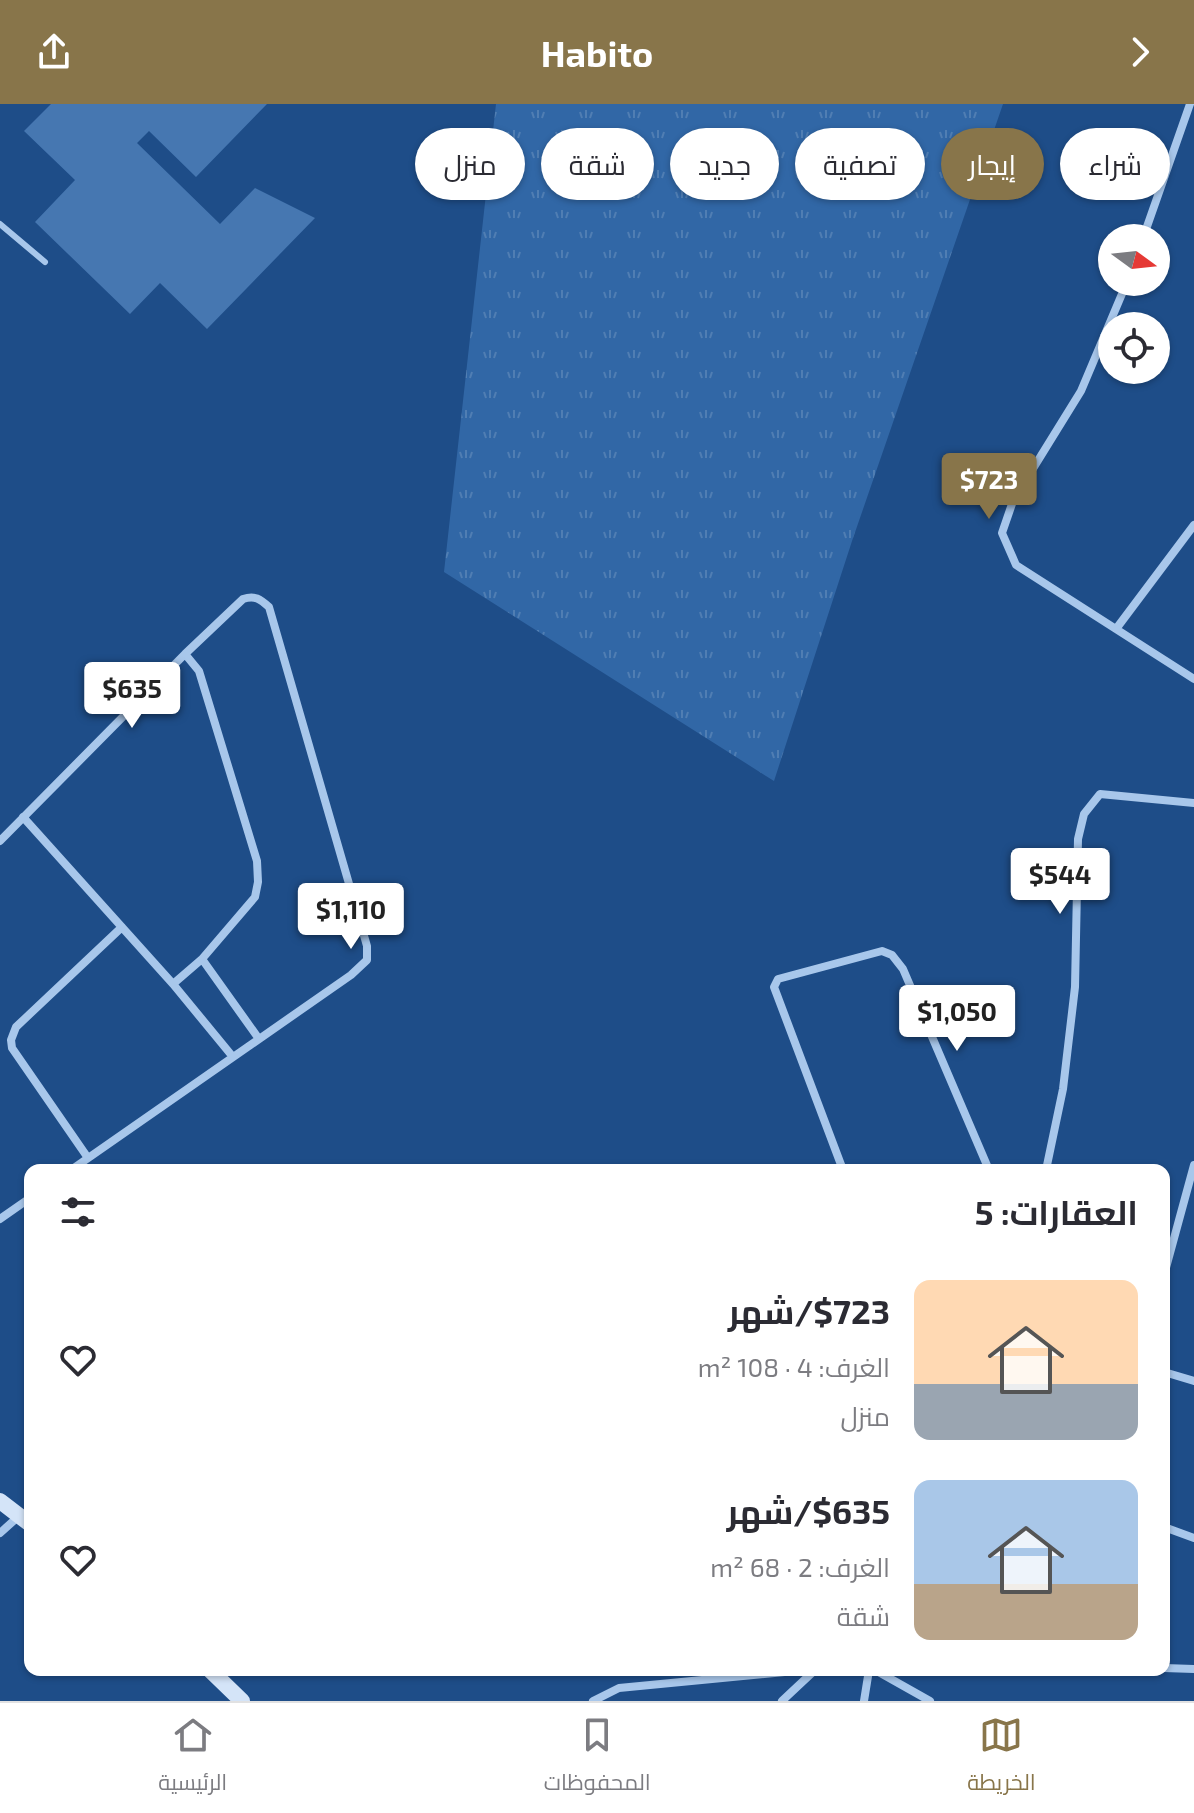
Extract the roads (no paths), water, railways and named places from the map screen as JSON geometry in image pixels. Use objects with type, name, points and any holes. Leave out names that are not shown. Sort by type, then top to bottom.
[{"type":"street","points":[[1148,224],[1190,104]]},
{"type":"street","points":[[1121,296],[1081,391],[1013,501],[1002,533],[1016,565],[1194,679]]},
{"type":"street","points":[[1116,629],[1194,525]]},
{"type":"street","points":[[0,841],[243,599],[251,596],[269,607],[367,946],[367,960],[80,1164]]},
{"type":"street","points":[[173,984],[202,959],[255,897],[257,861],[199,671],[185,654]]},
{"type":"street","points":[[1047,1164],[1063,1089],[1075,987],[1078,839],[1084,814],[1100,794],[1194,803]]},
{"type":"street","points":[[23,817],[173,984],[233,1057]]},
{"type":"street","points":[[88,1158],[12,1048],[11,1040],[16,1027],[122,927]]},
{"type":"street","points":[[841,1164],[774,987],[778,979],[882,951],[892,955],[903,969],[986,1164]]},
{"type":"street","points":[[202,959],[259,1039]]},
{"type":"street","points":[[1170,1256],[1190,1193],[1194,1165]]},
{"type":"street","points":[[0,1219],[24,1202]]},
{"type":"street","points":[[1170,1374],[1194,1381]]},
{"type":"street","points":[[0,1501],[24,1519]]},
{"type":"street","points":[[0,1533],[24,1521]]},
{"type":"street","points":[[1170,1529],[1194,1538]]},
{"type":"street","points":[[1170,1668],[1194,1669]]},
{"type":"street","points":[[216,1676],[242,1701]]},
{"type":"street","points":[[593,1701],[619,1688],[743,1676]]},
{"type":"street","points":[[782,1701],[809,1676]]},
{"type":"street","points":[[864,1701],[870,1676]]},
{"type":"street","points":[[883,1676],[930,1701]]},
{"type":"lane","points":[[0,224],[45,262]]}]
